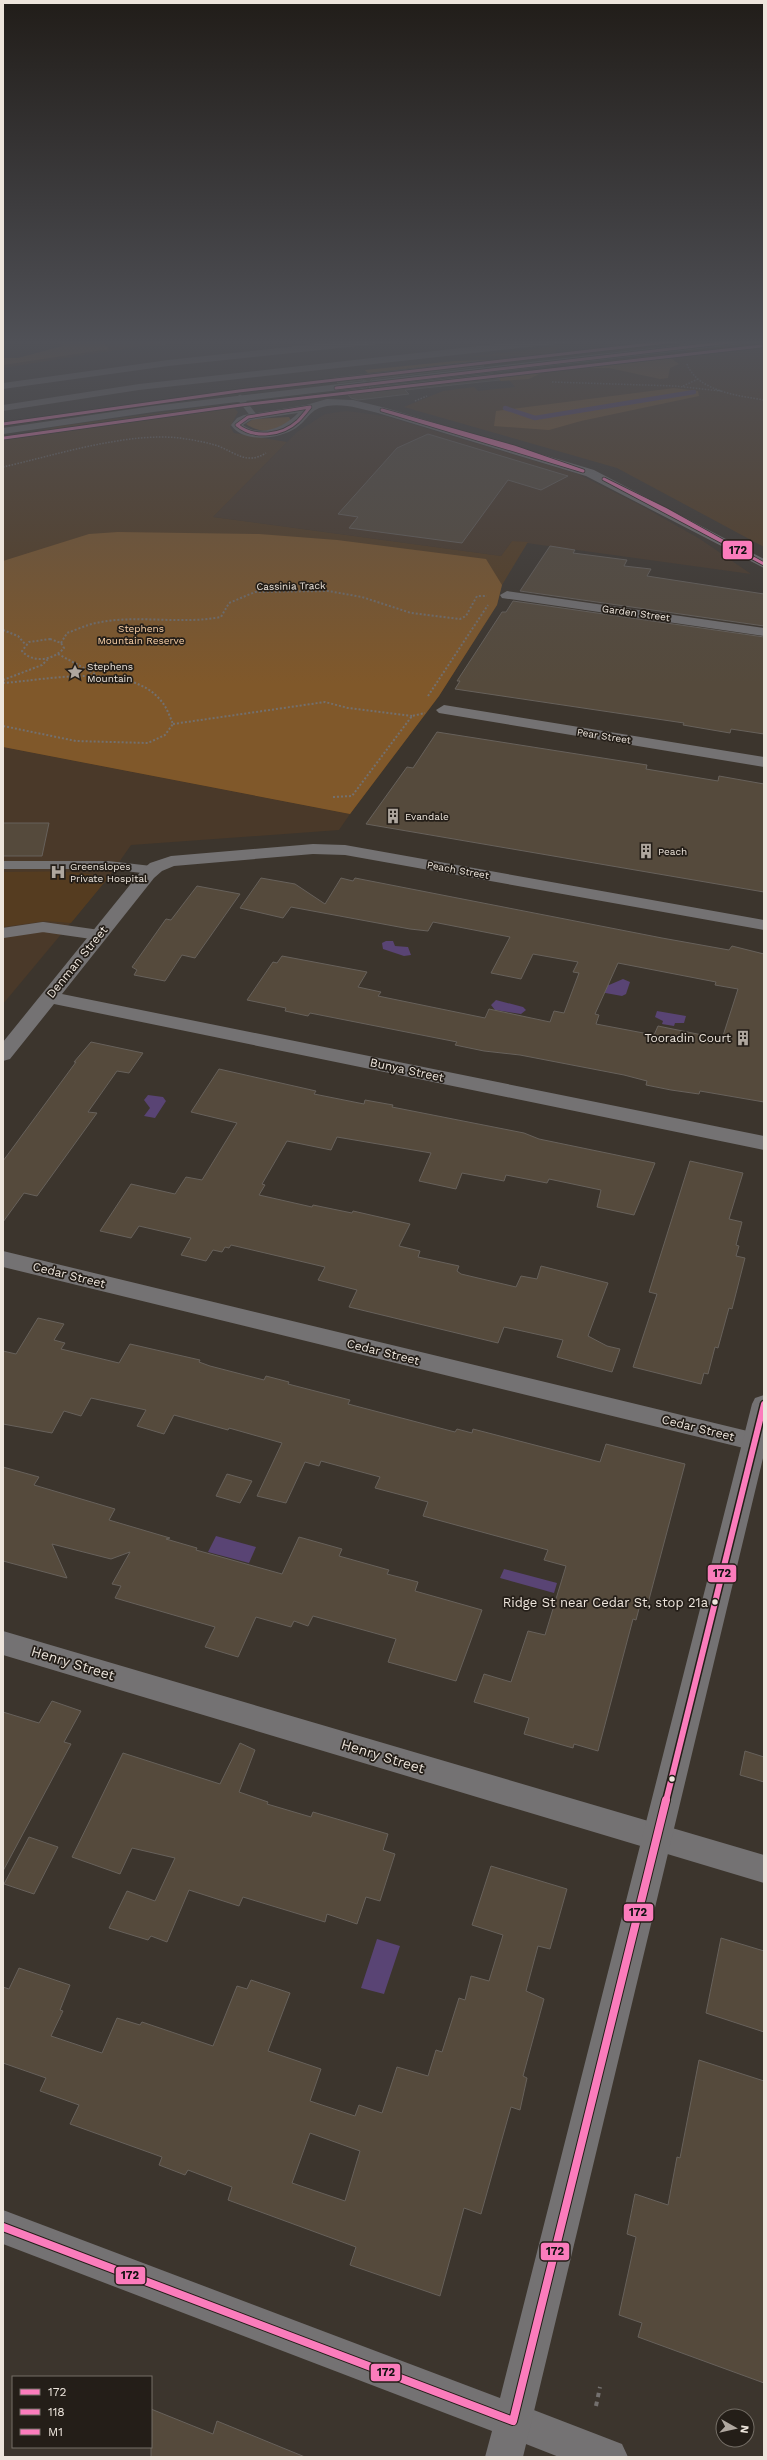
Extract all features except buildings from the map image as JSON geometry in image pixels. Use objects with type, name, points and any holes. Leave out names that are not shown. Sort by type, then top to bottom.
[{"type":"street","points":[[528,454],[576,468],[620,487],[764,564]]},
{"type":"street","name":"Garden Street","points":[[501,596],[764,632]]},
{"type":"street","name":"Pear Street","points":[[444,710],[764,762]]},
{"type":"street","name":"Peach Street","points":[[151,870],[164,863],[186,859],[313,849],[345,850],[764,925]]},
{"type":"street","name":"Denman Street","points":[[3,1054],[151,870]]},
{"type":"street","name":"Bunya Street","points":[[49,997],[764,1143]]},
{"type":"street","name":"Cedar Street","points":[[3,1259],[759,1443]]},
{"type":"street","points":[[504,2457],[658,1837],[759,1443],[764,1404]]},
{"type":"street","name":"Henry Street","points":[[3,1643],[764,1869]]},
{"type":"street","points":[[3,2227],[609,2457]]},
{"type":"lane","points":[[3,865],[108,865],[151,870]]},
{"type":"lane","points":[[3,933],[43,927],[99,935]]},
{"type":"path","points":[[3,467],[63,454]]},
{"type":"path","points":[[233,454],[241,458],[249,459],[258,458],[265,454]]},
{"type":"path","name":"Cassinia Track","points":[[61,643],[67,633],[96,624],[125,620],[201,621],[221,617],[230,603],[255,592],[328,591],[362,597],[411,613],[460,619],[466,616],[477,596],[501,596]]},
{"type":"path","points":[[427,699],[492,600]]},
{"type":"path","points":[[3,630],[14,633],[25,644]]},
{"type":"path","points":[[43,639],[61,643],[64,648],[58,654],[50,657],[27,656],[22,651],[25,644],[43,639]]},
{"type":"path","points":[[58,654],[95,674],[139,683],[160,696],[169,708],[173,724]]},
{"type":"path","points":[[3,680],[42,665],[50,657]]},
{"type":"path","points":[[3,683],[37,682],[95,674]]},
{"type":"path","points":[[3,726],[76,741],[148,743],[165,735],[173,724],[217,719],[276,708],[325,702],[348,708],[412,716],[425,713]]},
{"type":"path","points":[[333,797],[352,796],[412,716]]},
{"type":"path","points":[[596,2406],[600,2386]]},
{"type":"shaded area","points":[[275,454],[511,454],[578,474],[640,505],[700,539],[751,574],[512,541],[501,556],[213,517]]},
{"type":"shaded area","name":"Greenslopes Private Hospital","points":[[3,747],[350,814],[339,830],[131,845],[108,878],[3,1004]]},
{"type":"shaded area","points":[[386,941],[393,941],[395,946],[408,947],[411,955],[404,956],[383,949],[382,943]]},
{"type":"shaded area","points":[[623,979],[630,982],[626,994],[622,996],[600,992],[603,984],[609,985]]},
{"type":"shaded area","points":[[496,1000],[523,1007],[526,1010],[521,1014],[495,1010],[491,1005]]},
{"type":"shaded area","points":[[657,1011],[686,1016],[684,1023],[675,1023],[674,1026],[662,1024],[663,1021],[655,1017]]},
{"type":"shaded area","points":[[148,1095],[163,1097],[166,1101],[155,1118],[144,1116],[150,1108],[144,1100]]},
{"type":"shaded area","points":[[216,1536],[256,1547],[249,1563],[208,1552]]},
{"type":"shaded area","points":[[504,1569],[557,1583],[554,1593],[500,1578]]},
{"type":"shaded area","points":[[377,1939],[400,1946],[384,1994],[361,1988]]},
{"type":"green space","name":"Stephens Mountain Reserve","points":[[3,454],[275,454],[213,517],[501,556],[512,541],[528,542],[502,585],[497,605],[439,696],[350,814],[3,747]]},
{"type":"green space","points":[[567,454],[764,454],[764,547],[617,468]]},
{"type":"green space","name":"Stephens Mountain Reserve","points":[[118,532],[259,534],[337,540],[486,559],[502,585],[497,605],[439,696],[350,814],[3,747],[3,561],[89,534]]},
{"type":"green space","points":[[3,872],[70,872],[108,878],[71,923],[45,921],[3,927]]},
{"type":"transit line","name":"172","points":[[526,454],[583,471]]},
{"type":"transit line","name":"172","points":[[534,454],[583,471]]},
{"type":"transit line","name":"172","points":[[604,479],[665,509],[764,564],[604,479]]},
{"type":"transit line","name":"172","points":[[513,2421],[764,1404]]},
{"type":"transit line","name":"172","points":[[3,2227],[513,2421]]},
{"type":"place","name":"Stephens Mountain","points":[[75,672]]},
{"type":"place","name":"Evandale","points":[[393,816]]},
{"type":"place","name":"Peach","points":[[646,851]]},
{"type":"place","name":"Greenslopes Private Hospital","points":[[58,872]]},
{"type":"place","name":"Tooradin Court","points":[[743,1038]]},
{"type":"place","name":"Ridge St near Cedar St, stop 21a","points":[[715,1602]]}]
